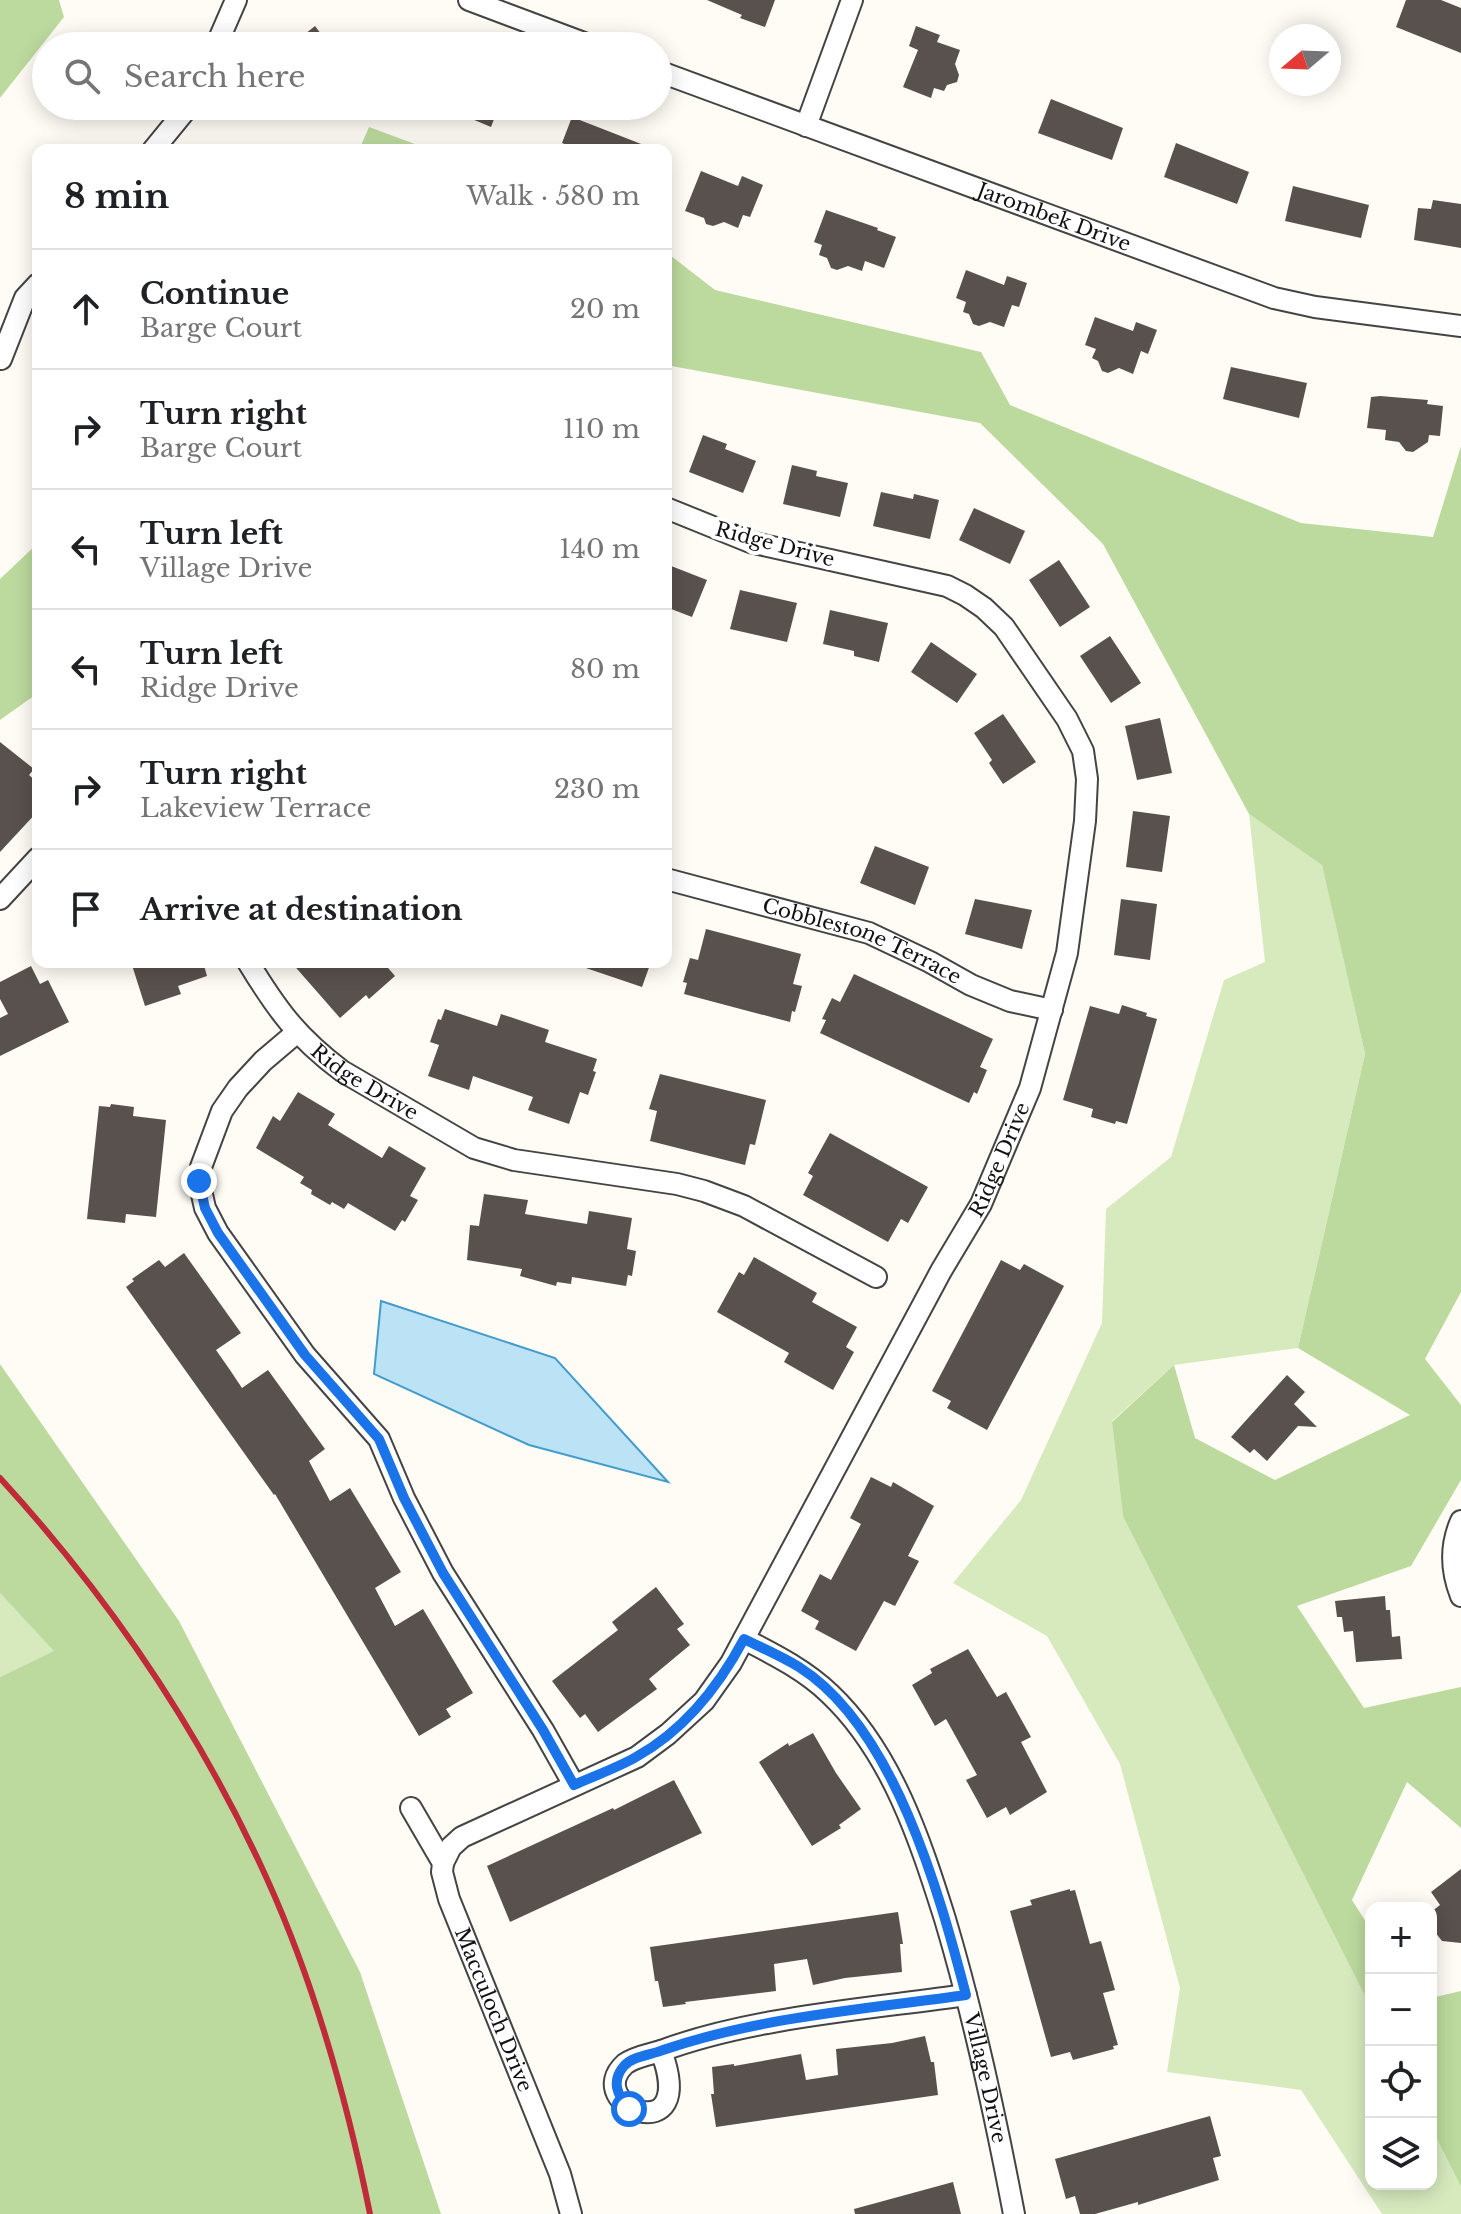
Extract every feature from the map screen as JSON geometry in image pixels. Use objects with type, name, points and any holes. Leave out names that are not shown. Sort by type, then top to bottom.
[{"type":"street","points":[[222,32],[236,0]]},
{"type":"street","points":[[471,0],[555,32]]},
{"type":"street","points":[[806,126],[852,0]]},
{"type":"street","name":"Jarombek Drive","points":[[672,76],[1274,298],[1315,307],[1461,326]]},
{"type":"street","points":[[158,144],[178,120]]},
{"type":"street","points":[[1,359],[25,298],[32,290]]},
{"type":"street","name":"Ridge Drive","points":[[443,1863],[451,1847],[462,1837],[637,1757],[704,1701],[731,1663],[941,1271],[981,1204],[1030,1088],[1067,953],[1085,821],[1086,765],[1078,738],[1067,719],[1004,627],[984,608],[947,586],[750,542],[672,510]]},
{"type":"street","points":[[0,899],[32,864]]},
{"type":"street","name":"Cobblestone Terrace","points":[[672,881],[869,933],[971,985],[1010,1001],[1052,1010]]},
{"type":"street","name":"Ridge Drive","points":[[252,968],[296,1033],[342,1071],[474,1148],[514,1160],[677,1184],[704,1191],[744,1206],[876,1277]]},
{"type":"street","points":[[296,1033],[263,1061],[222,1111],[201,1167],[199,1181],[205,1208],[218,1233],[305,1355],[379,1439],[404,1498],[443,1573],[543,1730],[574,1785]]},
{"type":"street","points":[[1461,1521],[1455,1539],[1453,1567],[1461,1596]]},
{"type":"street","name":"Village Drive","points":[[744,1639],[800,1668],[832,1696],[867,1739],[908,1813],[924,1852],[988,2077],[1014,2214]]},
{"type":"street","name":"Macculoch Drive","points":[[411,1808],[443,1863],[442,1872],[449,1899],[560,2174],[571,2214]]},
{"type":"street","points":[[661,2051],[696,2038],[773,2023],[966,1995]]},
{"type":"green space","points":[[0,0],[59,0],[64,17],[52,32],[32,32],[32,58],[0,98]]},
{"type":"green space","points":[[369,127],[415,144],[362,144]]},
{"type":"green space","points":[[672,257],[715,290],[981,352],[1010,405],[1301,523],[1433,537],[1461,446],[1461,1292],[1425,1359],[1461,1405],[1461,1480],[1411,1566],[1297,1606],[1364,1708],[1461,1687],[1461,1828],[1407,1782],[1352,1900],[1365,1921],[1365,1996],[1123,1516],[1112,1422],[1174,1365],[1195,1438],[1275,1480],[1410,1415],[1298,1348],[1365,1054],[1322,865],[1249,814],[1103,544],[980,423],[672,366]]},
{"type":"green space","points":[[32,549],[32,697],[0,720],[0,579]]},
{"type":"green space","points":[[1249,814],[1322,864],[1365,1054],[1298,1348],[1174,1365],[1112,1421],[1123,1515],[1365,1996],[1365,2188],[1301,2090],[1167,2072],[1180,1988],[1120,1764],[1047,1636],[953,1583],[1021,1500],[1102,1323],[1106,1209],[1171,1157],[1224,980],[1265,962]]},
{"type":"green space","points":[[0,1364],[179,1621],[360,1972],[441,2214],[0,2214],[0,1677],[54,1651],[0,1593]]},
{"type":"green space","points":[[0,1593],[55,1651],[0,1677]]},
{"type":"green space","points":[[1461,1991],[1461,2187],[1437,2139],[1437,1997]]},
{"type":"green space","points":[[1437,2139],[1461,2187],[1461,2214],[1382,2214],[1366,2190],[1437,2190]]},
{"type":"water","points":[[381,1301],[555,1358],[668,1482],[529,1445],[374,1374]]},
{"type":"building","points":[[707,0],[775,0],[765,27]]},
{"type":"building","points":[[1406,0],[1441,0],[1461,8],[1461,53],[1396,27]]},
{"type":"building","points":[[916,26],[940,35],[937,42],[960,50],[955,64],[959,75],[957,82],[947,85],[944,91],[934,88],[931,98],[903,87],[918,50],[909,46]]},
{"type":"building","points":[[1051,99],[1123,128],[1112,160],[1038,133]]},
{"type":"building","points":[[474,120],[494,120],[491,127]]},
{"type":"building","points":[[571,120],[580,120],[641,144],[564,144],[562,143]]},
{"type":"building","points":[[1176,143],[1249,172],[1237,204],[1164,177]]},
{"type":"building","points":[[701,171],[738,186],[742,176],[763,185],[750,217],[743,215],[738,228],[724,222],[713,226],[706,224],[704,218],[685,211]]},
{"type":"building","points":[[1293,186],[1369,205],[1361,238],[1285,221]]},
{"type":"building","points":[[1433,200],[1461,204],[1461,248],[1414,240],[1418,208],[1431,209]]},
{"type":"building","points":[[826,210],[896,237],[884,268],[865,261],[862,271],[848,266],[837,270],[831,268],[827,258],[819,255],[822,245],[814,242]]},
{"type":"building","points":[[966,270],[1004,285],[1007,276],[1027,283],[1019,307],[1012,305],[1004,327],[990,322],[979,326],[973,324],[969,314],[963,312],[966,302],[956,298]]},
{"type":"building","points":[[1095,317],[1133,331],[1136,322],[1157,330],[1148,354],[1141,351],[1133,374],[1119,368],[1108,373],[1102,371],[1098,361],[1092,358],[1096,349],[1085,345]]},
{"type":"building","points":[[1231,367],[1307,383],[1299,418],[1223,399]]},
{"type":"building","points":[[1371,397],[1428,400],[1427,404],[1443,406],[1440,436],[1429,435],[1428,442],[1413,452],[1406,451],[1399,442],[1385,440],[1386,430],[1367,428]]},
{"type":"building","points":[[703,435],[727,444],[725,449],[756,461],[743,493],[689,472]]},
{"type":"building","points":[[792,465],[817,471],[816,476],[848,483],[840,517],[783,504]]},
{"type":"building","points":[[881,492],[913,499],[914,494],[939,500],[930,539],[873,526]]},
{"type":"building","points":[[974,508],[1025,531],[1010,564],[959,540]]},
{"type":"building","points":[[1059,560],[1090,607],[1060,627],[1029,580]]},
{"type":"building","points":[[672,566],[707,580],[692,617],[672,609]]},
{"type":"building","points":[[740,590],[797,603],[787,642],[730,629]]},
{"type":"building","points":[[830,610],[888,623],[879,662],[854,656],[854,651],[823,644]]},
{"type":"building","points":[[1110,636],[1141,683],[1111,703],[1080,656]]},
{"type":"building","points":[[931,642],[977,674],[957,703],[911,672]]},
{"type":"building","points":[[1003,714],[1036,762],[1003,784],[974,733]]},
{"type":"building","points":[[1160,718],[1172,773],[1137,780],[1125,726]]},
{"type":"building","points":[[0,742],[32,767],[29,775],[32,778],[32,817],[0,852]]},
{"type":"building","points":[[1133,811],[1170,816],[1162,872],[1126,867]]},
{"type":"building","points":[[875,846],[929,867],[915,905],[860,883]]},
{"type":"building","points":[[975,899],[1032,910],[1022,949],[965,934]]},
{"type":"building","points":[[1121,899],[1157,904],[1150,960],[1114,955]]},
{"type":"building","points":[[706,929],[801,954],[793,984],[802,986],[790,1022],[684,994],[687,983],[683,982],[690,958],[698,960]]},
{"type":"building","points":[[31,966],[40,984],[48,980],[69,1022],[0,1056],[0,1018],[8,1014],[0,999],[0,982]]},
{"type":"building","points":[[133,968],[205,968],[207,976],[178,986],[181,994],[145,1006]]},
{"type":"building","points":[[296,968],[388,968],[395,976],[369,999],[366,995],[340,1018]]},
{"type":"building","points":[[586,968],[649,968],[642,987]]},
{"type":"building","points":[[854,974],[993,1039],[980,1067],[987,1070],[977,1094],[974,1092],[969,1103],[820,1033],[826,1020],[822,1019],[832,998],[840,1002]]},
{"type":"building","points":[[1122,1005],[1157,1019],[1127,1124],[1116,1121],[1115,1124],[1091,1117],[1093,1109],[1063,1100],[1090,1006],[1119,1014]]},
{"type":"building","points":[[445,1009],[497,1026],[501,1014],[549,1030],[545,1042],[597,1059],[588,1095],[580,1092],[569,1124],[528,1110],[533,1097],[473,1076],[469,1090],[428,1076],[439,1045],[430,1042]]},
{"type":"building","points":[[660,1074],[766,1100],[755,1145],[750,1144],[745,1165],[650,1141],[657,1111],[649,1109]]},
{"type":"building","points":[[298,1092],[335,1114],[328,1125],[382,1158],[389,1146],[426,1168],[410,1196],[418,1200],[405,1222],[402,1220],[395,1231],[348,1203],[344,1209],[311,1194],[312,1190],[300,1183],[304,1177],[256,1148],[273,1116],[280,1121]]},
{"type":"building","points":[[111,1104],[134,1107],[133,1116],[166,1120],[156,1217],[126,1214],[125,1223],[87,1219],[99,1106],[110,1107]]},
{"type":"building","points":[[830,1133],[928,1187],[908,1223],[901,1219],[888,1242],[803,1195],[813,1176],[808,1173]]},
{"type":"building","points":[[484,1194],[528,1200],[525,1214],[587,1224],[589,1211],[632,1218],[627,1249],[636,1251],[632,1276],[628,1275],[626,1286],[572,1277],[571,1284],[557,1282],[556,1286],[520,1276],[522,1269],[467,1260],[470,1225],[479,1226]]},
{"type":"building","points":[[184,1253],[241,1333],[216,1350],[242,1388],[268,1370],[325,1449],[309,1461],[330,1501],[350,1488],[401,1572],[375,1588],[395,1626],[423,1609],[473,1693],[446,1709],[451,1717],[419,1736],[275,1494],[126,1287],[159,1260],[165,1267]]},
{"type":"building","points":[[754,1257],[817,1293],[812,1302],[857,1327],[846,1347],[854,1352],[833,1390],[784,1362],[789,1353],[717,1312],[739,1272],[744,1275]]},
{"type":"building","points":[[1001,1260],[1020,1270],[1024,1264],[1064,1286],[987,1430],[947,1408],[951,1401],[932,1391]]},
{"type":"building","points":[[1287,1375],[1305,1392],[1294,1404],[1317,1427],[1298,1426],[1267,1461],[1254,1449],[1250,1453],[1231,1437]]},
{"type":"building","points":[[871,1477],[891,1487],[893,1482],[934,1506],[908,1556],[919,1561],[895,1606],[884,1601],[856,1651],[815,1629],[819,1621],[801,1611],[820,1574],[831,1580],[861,1524],[850,1518]]},
{"type":"building","points":[[656,1587],[684,1624],[677,1629],[690,1645],[649,1679],[657,1689],[598,1732],[585,1714],[580,1718],[552,1681],[618,1630],[612,1622]]},
{"type":"building","points":[[1385,1596],[1386,1610],[1390,1610],[1392,1637],[1400,1636],[1402,1659],[1356,1662],[1353,1631],[1344,1632],[1342,1617],[1337,1617],[1335,1601]]},
{"type":"building","points":[[968,1649],[997,1697],[1006,1692],[1031,1737],[1021,1742],[1047,1792],[1010,1815],[1006,1807],[987,1818],[966,1780],[977,1775],[946,1719],[935,1726],[912,1685],[932,1673],[930,1669]]},
{"type":"building","points":[[813,1733],[861,1809],[839,1825],[841,1828],[812,1846],[759,1762],[788,1743],[789,1746]]},
{"type":"building","points":[[674,1780],[702,1833],[510,1922],[487,1866]]},
{"type":"building","points":[[1461,1869],[1461,1943],[1442,1941],[1437,1935],[1437,1907],[1440,1905],[1431,1892]]},
{"type":"building","points":[[1075,1890],[1090,1944],[1101,1941],[1115,1990],[1103,1993],[1118,2045],[1113,2046],[1114,2049],[1073,2060],[1070,2052],[1051,2057],[1010,1911],[1032,1905],[1030,1900]]},
{"type":"building","points":[[898,1912],[903,1944],[900,1944],[902,1972],[813,1985],[807,1959],[774,1964],[776,1991],[663,2007],[650,1947]]},
{"type":"building","points":[[925,2036],[931,2062],[934,2062],[938,2095],[716,2127],[711,2094],[714,2094],[712,2067],[801,2054],[806,2080],[838,2075],[836,2049]]},
{"type":"building","points":[[1210,2116],[1221,2156],[1213,2158],[1219,2180],[1138,2205],[1138,2202],[1095,2214],[1080,2214],[1075,2196],[1066,2199],[1055,2159]]},
{"type":"building","points":[[953,2182],[961,2214],[855,2214],[854,2209]]},
{"type":"railway","points":[[0,1478],[78,1570],[150,1668],[213,1771],[241,1825],[284,1919],[315,2002],[351,2128],[370,2214]]},
{"type":"route","points":[[199,1181],[205,1208],[218,1233],[305,1355],[379,1439],[404,1498],[443,1573],[543,1730],[574,1785],[637,1757],[668,1734],[704,1701],[744,1639],[800,1668],[832,1696],[859,1727],[908,1813],[924,1852],[966,1995],[773,2023],[696,2038],[626,2063],[616,2078],[618,2096],[629,2109]]}]
